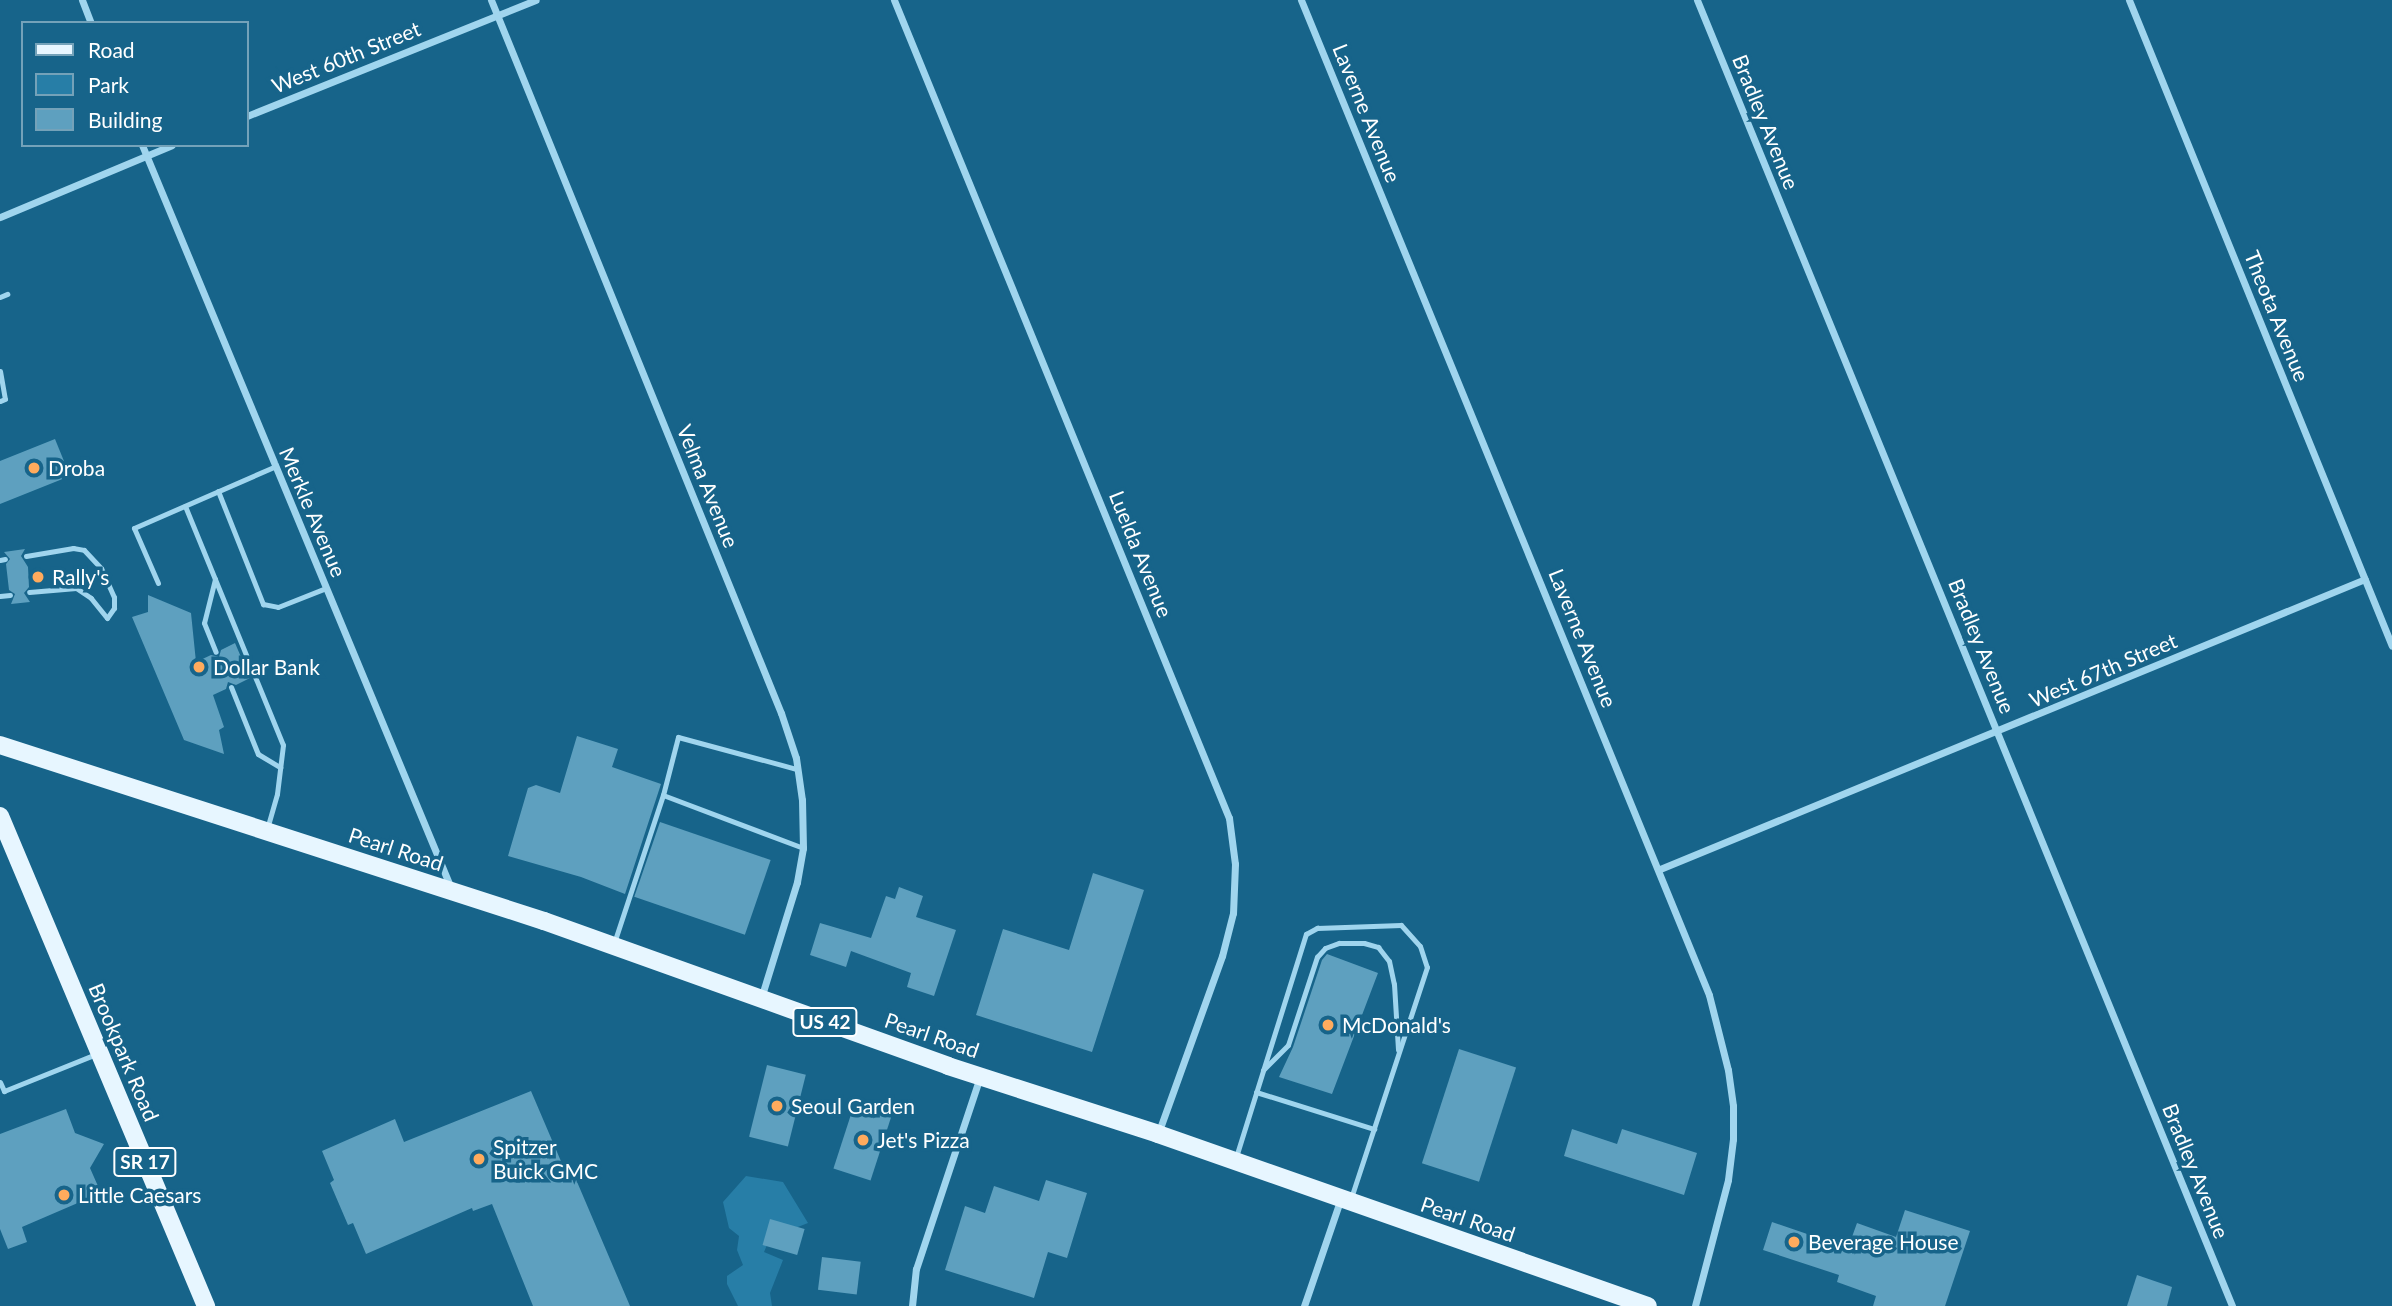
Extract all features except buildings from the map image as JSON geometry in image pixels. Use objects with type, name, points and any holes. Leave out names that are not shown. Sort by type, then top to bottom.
[{"type":"main road","name":"Pearl Road","points":[[0,745],[613,945],[980,1076],[1158,1133],[1648,1306]]},
{"type":"main road","name":"Brookpark Road","points":[[0,816],[206,1306]]},
{"type":"street","points":[[82,0],[91,21]]},
{"type":"street","name":"Velma Avenue","points":[[491,0],[776,700],[797,769],[803,848],[797,883],[761,999]]},
{"type":"street","name":"West 60th Street","points":[[248,116],[536,0]]},
{"type":"street","name":"Luelda Avenue","points":[[894,0],[1229,818],[1235,864],[1233,913],[1222,956],[1158,1133]]},
{"type":"street","name":"Laverne Avenue","points":[[1301,0],[1660,869],[1709,995],[1720,1031],[1733,1106],[1728,1180],[1696,1306]]},
{"type":"street","name":"Bradley Avenue","points":[[1697,0],[2232,1306]]},
{"type":"street","name":"Theota Avenue","points":[[2129,0],[2392,646]]},
{"type":"street","name":"Merkle Avenue","points":[[143,147],[453,892]]},
{"type":"street","points":[[0,217],[167,147]]},
{"type":"street","name":"West 67th Street","points":[[1660,869],[2365,579]]},
{"type":"street","points":[[912,1306],[916,1269],[980,1076]]},
{"type":"street","points":[[1304,1306],[1346,1200]]},
{"type":"lane","points":[[0,370],[5,399],[0,401]]},
{"type":"lane","points":[[158,583],[134,528],[276,466]]},
{"type":"lane","points":[[218,491],[263,604],[278,607],[326,588]]},
{"type":"lane","points":[[185,506],[283,745],[277,794],[266,831]]},
{"type":"lane","points":[[26,556],[73,548],[91,555],[101,568],[114,597],[114,608],[107,618],[90,598],[76,588],[29,592]]},
{"type":"lane","points":[[215,579],[204,623],[216,652]]},
{"type":"lane","points":[[0,596],[10,594]]},
{"type":"lane","points":[[231,687],[258,754],[280,767]]},
{"type":"lane","points":[[613,945],[663,795],[678,737],[797,769]]},
{"type":"lane","points":[[663,795],[803,848]]},
{"type":"lane","points":[[1235,1161],[1306,934],[1317,928],[1401,925],[1420,946],[1427,967],[1374,1129],[1346,1200]]},
{"type":"lane","points":[[1262,1070],[1288,1045],[1317,957],[1325,948],[1339,943],[1364,943],[1378,947],[1389,961],[1394,984],[1399,1053]]},
{"type":"lane","points":[[0,1082],[2,1092],[99,1053]]},
{"type":"lane","points":[[1255,1092],[1374,1129]]},
{"type":"green space","points":[[746,1176],[783,1182],[808,1223],[770,1238],[764,1252],[783,1260],[770,1293],[772,1306],[738,1306],[727,1284],[727,1276],[743,1265],[737,1250],[739,1236],[729,1228],[723,1202]]},
{"type":"place","name":"Droba","points":[[34,468]]},
{"type":"place","name":"Rally's","points":[[38,577]]},
{"type":"place","name":"Dollar Bank","points":[[199,667]]},
{"type":"place","name":"McDonald's","points":[[1328,1025]]},
{"type":"place","name":"Seoul Garden","points":[[777,1106]]},
{"type":"place","name":"Jet's Pizza","points":[[863,1140]]},
{"type":"place","name":"Spitzer Buick GMC","points":[[479,1159]]},
{"type":"place","name":"Little Caesars","points":[[64,1195]]},
{"type":"place","name":"Beverage House","points":[[1794,1242]]}]
